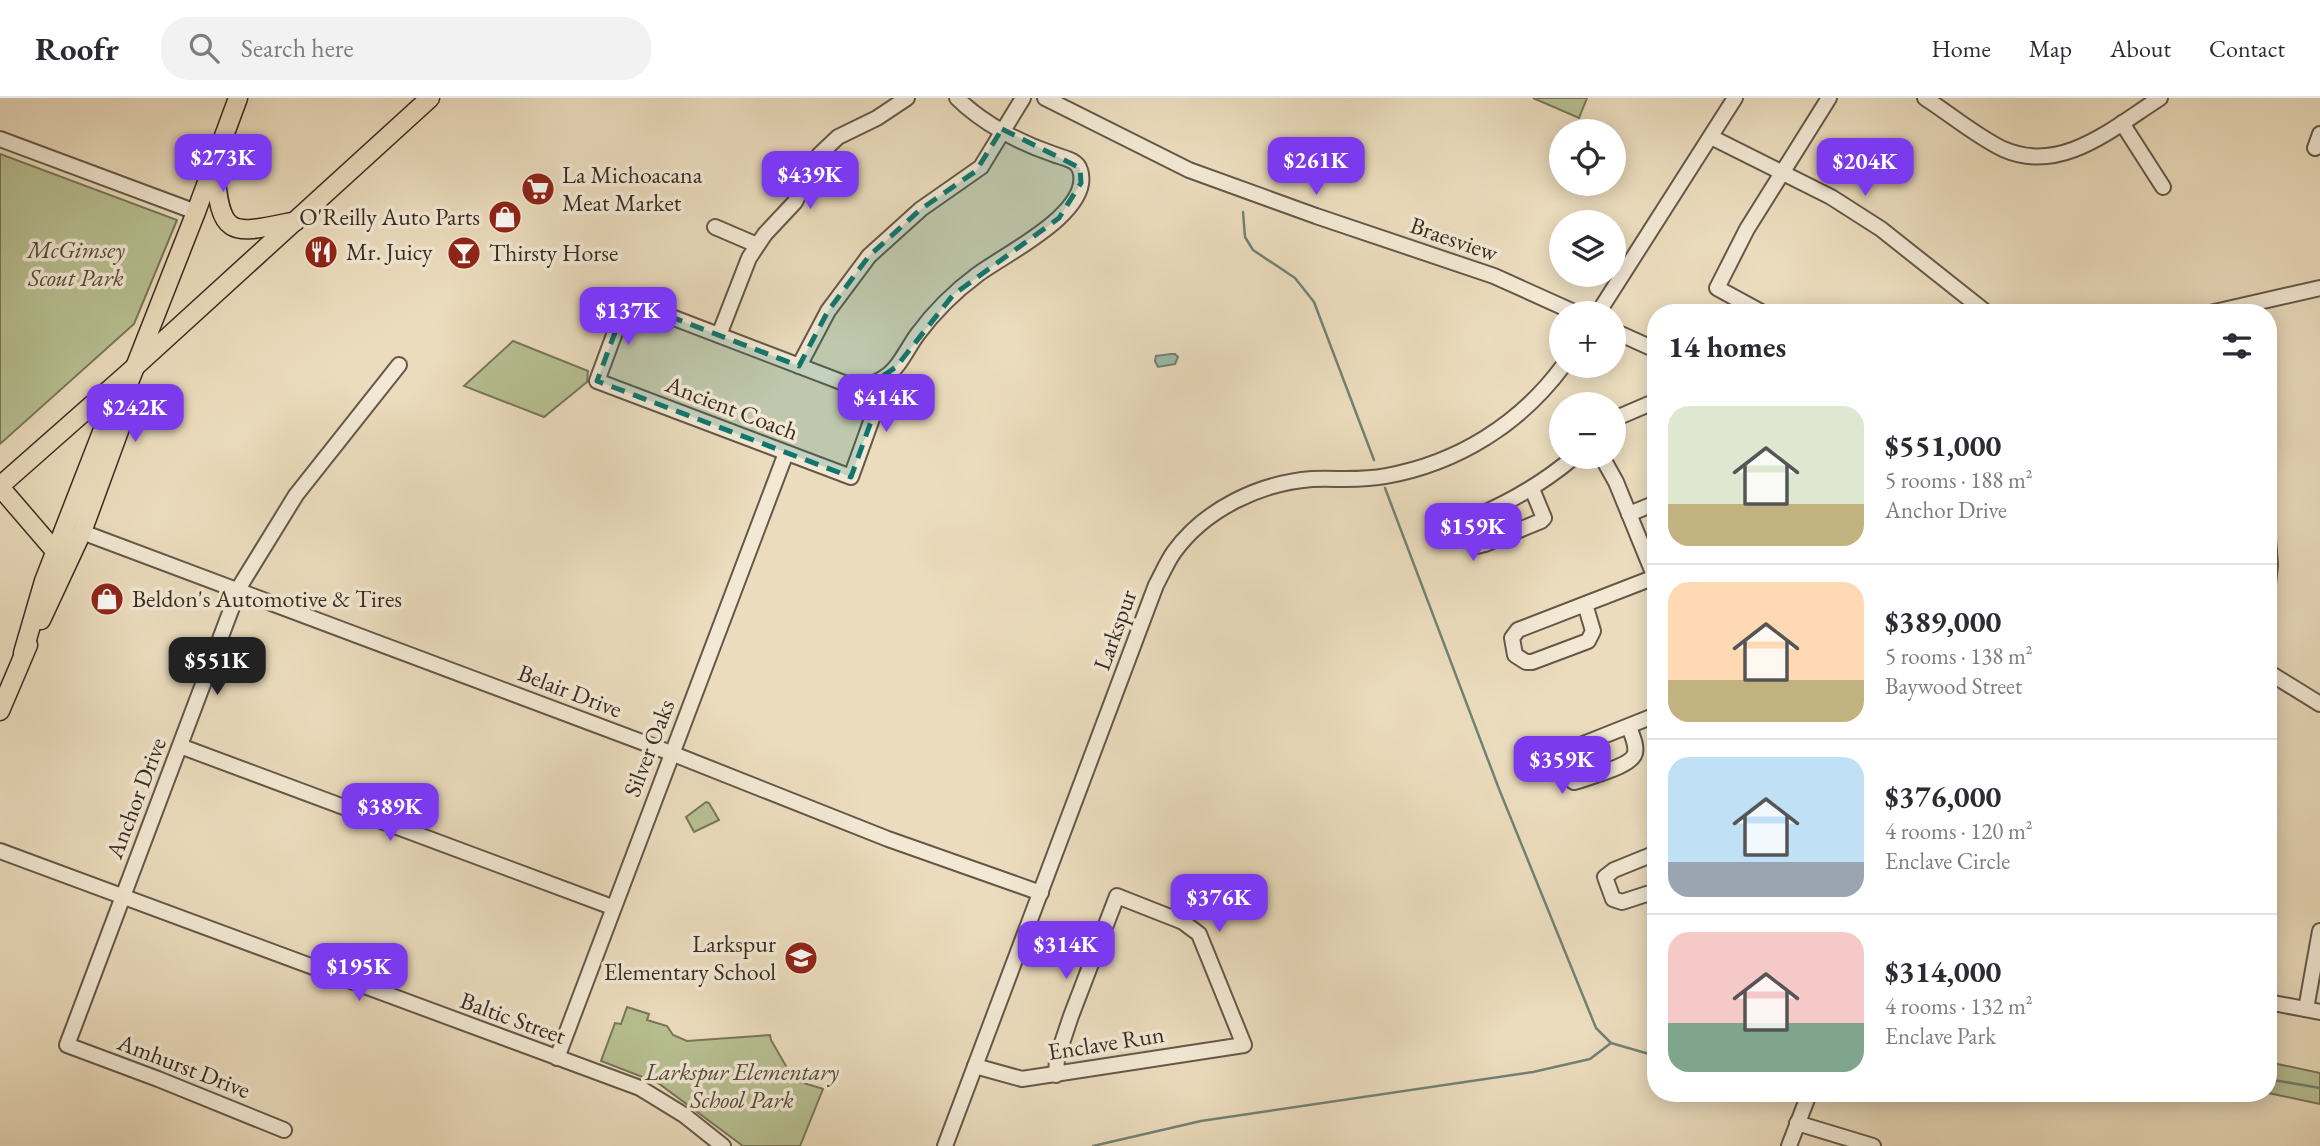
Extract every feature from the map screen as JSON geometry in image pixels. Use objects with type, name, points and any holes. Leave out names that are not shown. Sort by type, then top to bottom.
[{"type":"main road","points":[[0,711],[23,653],[55,551],[102,432],[124,396],[238,98]]},
{"type":"main road","points":[[55,551],[0,486],[430,98]]},
{"type":"main road","points":[[214,162],[219,207],[226,221],[242,230],[296,220]]},
{"type":"main road","points":[[23,653],[59,585],[82,532],[123,420],[124,396]]},
{"type":"main road","points":[[82,532],[77,521],[84,494],[83,481]]},
{"type":"street","points":[[907,98],[828,145],[811,167],[795,202],[757,245],[741,275],[719,335],[844,383],[870,385],[883,379],[896,366],[918,334],[953,295],[999,259],[1042,233],[1059,218],[1081,183],[1080,168],[1072,161],[1041,150],[1002,130],[976,115],[957,98]]},
{"type":"street","points":[[799,366],[828,311],[869,256],[921,209],[976,172],[1023,98]]},
{"type":"street","name":"Braesview","points":[[1045,98],[1189,170],[1494,276],[1549,301]]},
{"type":"street","points":[[1606,301],[1735,98]]},
{"type":"street","points":[[1746,304],[1717,288],[1747,229],[1829,98]]},
{"type":"street","points":[[1925,98],[2001,148],[2036,157],[2073,152],[2160,98]]},
{"type":"street","points":[[2122,123],[2163,187]]},
{"type":"street","points":[[1712,137],[1831,197],[1881,229],[1976,304]]},
{"type":"street","points":[[0,139],[196,212]]},
{"type":"street","points":[[715,227],[757,245]]},
{"type":"street","points":[[2250,304],[2320,288]]},
{"type":"street","name":"Ancient Coach","points":[[719,335],[627,300],[597,381],[851,477],[873,416],[870,385]]},
{"type":"street","points":[[1626,336],[1647,346]]},
{"type":"street","name":"Anchor Drive","points":[[67,1045],[238,591],[289,505],[399,365]]},
{"type":"street","name":"Larkspur","points":[[945,1146],[1156,585],[1174,552],[1200,524],[1232,502],[1267,488],[1311,479],[1384,477],[1438,462],[1465,450],[1513,419],[1553,378]]},
{"type":"street","points":[[1626,414],[1647,405]]},
{"type":"street","name":"Silver Oaks","points":[[557,1058],[786,453]]},
{"type":"street","points":[[1532,489],[1544,518],[1541,521],[1485,544],[1473,544],[1467,530],[1467,522],[1470,519],[1500,507],[1532,489],[1558,469]]},
{"type":"street","points":[[1609,469],[1647,559]]},
{"type":"street","points":[[1629,514],[1647,507]]},
{"type":"street","name":"Belair Drive","points":[[82,532],[671,753],[888,839],[1041,893]]},
{"type":"street","points":[[1585,604],[1594,631],[1588,641],[1532,662],[1526,662],[1515,655],[1512,638],[1518,630],[1585,604],[1647,582]]},
{"type":"street","points":[[2277,678],[2320,704]]},
{"type":"street","points":[[1629,726],[1636,752],[1630,761],[1574,782],[1565,776],[1559,761],[1563,752],[1647,719]]},
{"type":"street","points":[[180,746],[612,908]]},
{"type":"street","name":"Baltic Street","points":[[0,851],[640,1088],[684,1115],[723,1146]]},
{"type":"street","points":[[1647,857],[1614,870],[1605,877],[1605,882],[1613,899],[1622,902],[1647,894]]},
{"type":"street","name":"Enclave Run","points":[[975,1066],[1022,1079],[1056,1075],[1244,1045],[1199,934],[1183,922],[1118,896],[1064,1037],[1057,1058],[1056,1075]]},
{"type":"street","points":[[2277,1004],[2313,1010],[2320,931]]},
{"type":"street","name":"Amhurst Drive","points":[[67,1045],[284,1130]]},
{"type":"street","points":[[1789,1146],[1806,1102]]},
{"type":"street","points":[[1797,1123],[1873,1146]]},
{"type":"highlighted area","points":[[1002,129],[1080,168],[1081,183],[1059,218],[953,295],[896,367],[870,385],[873,416],[851,477],[597,381],[627,300],[799,366],[828,311],[869,256],[921,209],[976,171]]},
{"type":"green space","points":[[1533,98],[1587,98],[1579,118]]},
{"type":"green space","name":"McGimsey Scout Park","points":[[0,154],[177,220],[134,324],[0,444]]},
{"type":"green space","points":[[513,341],[588,371],[587,382],[544,417],[464,386]]},
{"type":"green space","points":[[706,802],[719,820],[694,832],[686,817]]},
{"type":"green space","name":"Larkspur Elementary School Park","points":[[627,1007],[649,1014],[647,1020],[667,1026],[673,1035],[687,1041],[770,1035],[794,1080],[823,1089],[800,1146],[743,1146],[658,1083],[601,1061],[615,1023],[621,1024]]},
{"type":"green space","points":[[2277,1064],[2320,1073],[2320,1104],[2277,1095]]},
{"type":"shaded area","points":[[1175,354],[1178,357],[1175,364],[1158,367],[1156,356]]},
{"type":"waterway","points":[[1243,212],[1245,237],[1253,250],[1295,278],[1314,302],[1374,460]]},
{"type":"waterway","points":[[1385,488],[1499,789],[1596,1028],[1611,1043],[1647,1053]]},
{"type":"waterway","points":[[1093,1146],[1201,1121],[1533,1072],[1590,1059],[1611,1043]]},
{"type":"waterway","points":[[2277,1081],[2320,1088]]},
{"type":"place","name":"La Michoacana Meat Market","points":[[538,189]]},
{"type":"place","name":"O'Reilly Auto Parts","points":[[505,217]]},
{"type":"place","name":"Mr. Juicy","points":[[321,252]]},
{"type":"place","name":"Thirsty Horse","points":[[464,253]]},
{"type":"place","name":"Beldon's Automotive & Tires","points":[[107,599]]},
{"type":"place","name":"Larkspur Elementary School","points":[[801,958]]}]
